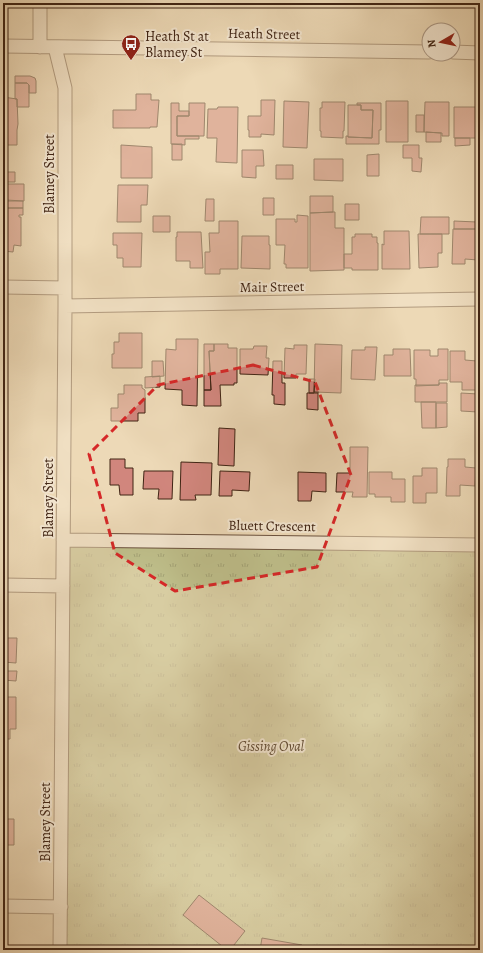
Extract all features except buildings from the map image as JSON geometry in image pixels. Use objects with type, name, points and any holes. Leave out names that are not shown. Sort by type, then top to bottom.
[{"type":"street","points":[[40,3],[40,47]]},
{"type":"street","name":"Heath Street","points":[[3,46],[421,52]]},
{"type":"street","name":"Blamey Street","points":[[55,47],[65,88],[65,306],[60,950]]},
{"type":"street","points":[[461,52],[480,53]]},
{"type":"street","points":[[3,287],[65,288]]},
{"type":"street","name":"Mair Street","points":[[65,306],[480,299]]},
{"type":"street","name":"Bluett Crescent","points":[[63,540],[480,545]]},
{"type":"street","points":[[3,585],[62,586]]},
{"type":"street","points":[[3,906],[61,907]]},
{"type":"highlighted area","points":[[253,365],[315,382],[351,475],[317,567],[175,591],[115,553],[89,454],[158,385]]},
{"type":"green space","name":"Gissing Oval","points":[[63,540],[480,545],[480,950],[60,950]]},
{"type":"place","name":"Heath St at Blamey St","points":[[131,61]]}]
